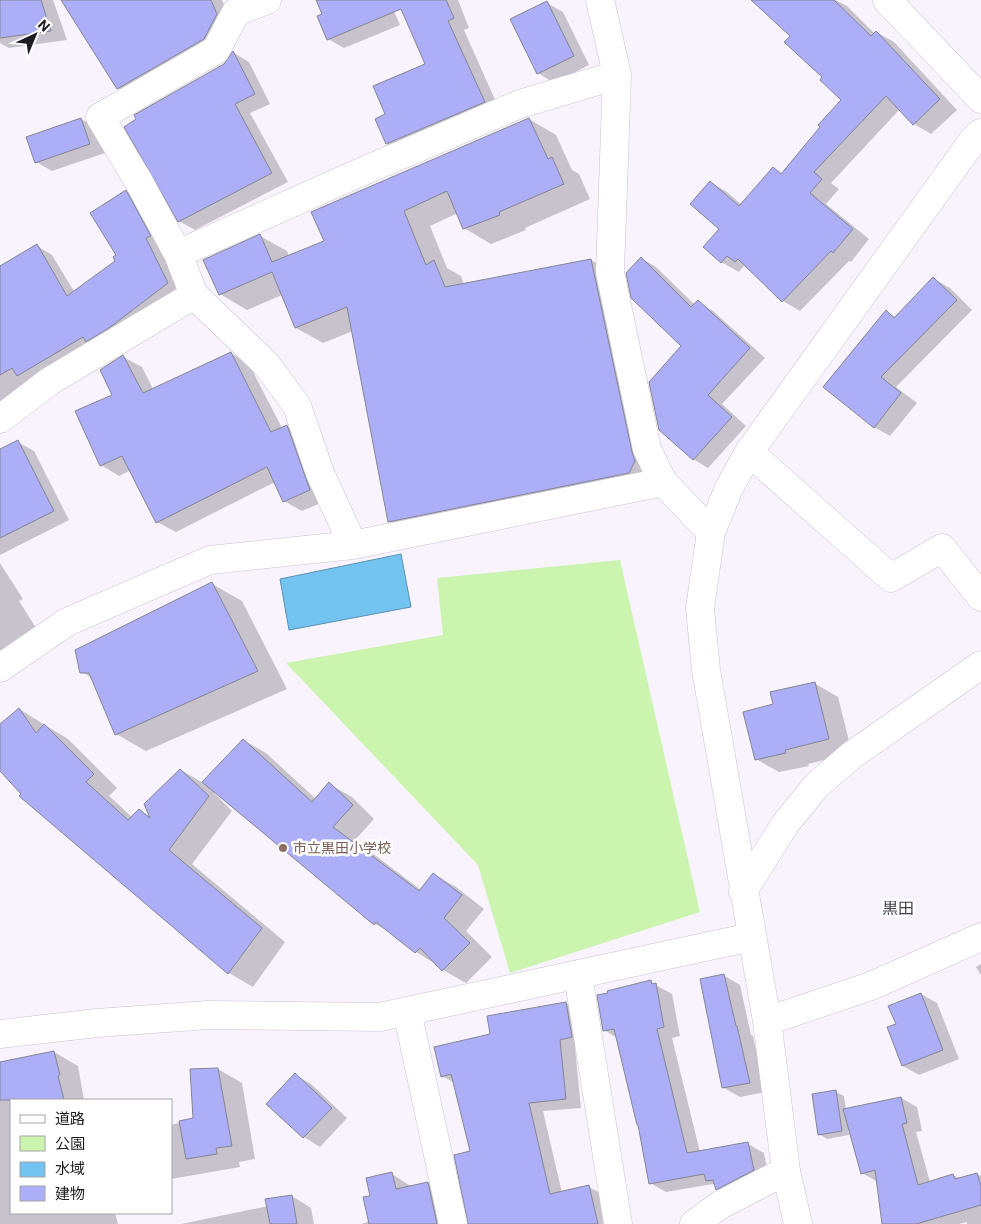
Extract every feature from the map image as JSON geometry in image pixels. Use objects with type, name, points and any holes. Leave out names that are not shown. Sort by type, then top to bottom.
[{"type":"street","points":[[267,0],[236,12],[216,50],[100,117],[139,182],[178,254],[194,295],[267,365],[297,406],[320,473],[353,545]]},
{"type":"street","points":[[600,0],[617,75],[610,272],[647,449],[663,482],[711,532]]},
{"type":"street","points":[[887,0],[981,99]]},
{"type":"street","points":[[178,254],[352,176],[520,104],[617,75]]},
{"type":"street","points":[[798,1224],[786,1171],[767,1021],[706,670],[700,608],[711,532],[729,488],[748,452],[974,139],[981,133]]},
{"type":"street","points":[[0,419],[50,381],[194,295]]},
{"type":"street","points":[[748,452],[891,578],[942,548],[981,597]]},
{"type":"street","points":[[0,668],[66,622],[210,560],[353,545],[663,482]]},
{"type":"street","points":[[743,891],[786,823],[817,785],[852,755],[981,665]]},
{"type":"street","points":[[0,1034],[97,1023],[208,1015],[380,1016],[751,937]]},
{"type":"street","points":[[767,1021],[871,986],[981,937]]},
{"type":"street","points":[[578,974],[618,1224]]},
{"type":"street","points":[[406,1011],[453,1224]]},
{"type":"street","points":[[694,1224],[720,1205],[786,1171]]},
{"type":"green space","points":[[620,560],[700,912],[510,973],[478,865],[286,663],[443,635],[437,578]]},
{"type":"water","points":[[401,554],[411,607],[289,630],[280,579]]},
{"type":"building","points":[[0,0],[41,0],[51,31],[0,38]]},
{"type":"building","points":[[61,0],[211,0],[217,14],[204,39],[117,89]]},
{"type":"building","points":[[316,0],[446,0],[454,18],[448,21],[485,102],[386,144],[375,119],[385,114],[373,86],[425,64],[401,9],[327,40],[317,16],[322,14]]},
{"type":"building","points":[[751,0],[834,0],[871,36],[876,31],[940,99],[913,125],[886,96],[814,172],[822,179],[810,193],[853,229],[833,253],[831,251],[782,302],[738,259],[735,262],[727,256],[721,263],[703,247],[719,229],[690,204],[710,181],[739,206],[773,167],[781,174],[820,127],[818,125],[841,100],[820,80],[822,77],[784,42],[790,36]]},
{"type":"building","points":[[547,1],[574,56],[537,74],[510,19]]},
{"type":"building","points":[[233,51],[255,94],[235,104],[272,173],[178,222],[124,127],[136,119],[134,115],[224,64]]},
{"type":"building","points":[[81,118],[90,144],[35,163],[26,137]]},
{"type":"building","points":[[529,118],[548,159],[552,157],[564,184],[499,212],[500,215],[463,229],[447,191],[404,211],[426,265],[434,260],[445,287],[591,259],[635,461],[629,473],[388,522],[347,307],[295,328],[272,272],[219,295],[203,260],[260,234],[272,262],[324,241],[311,212]]},
{"type":"building","points":[[126,190],[151,236],[146,238],[168,283],[109,328],[86,342],[83,337],[17,376],[12,368],[0,375],[0,266],[37,244],[67,296],[115,261],[113,257],[116,255],[90,213]]},
{"type":"building","points":[[641,257],[691,307],[698,300],[750,348],[708,395],[732,417],[693,460],[659,430],[649,382],[681,346],[631,298],[626,273]]},
{"type":"building","points":[[933,277],[957,300],[881,377],[901,393],[874,428],[823,387],[886,310],[894,318]]},
{"type":"building","points":[[231,352],[271,432],[287,425],[310,490],[283,502],[267,467],[156,523],[122,456],[100,466],[75,411],[112,395],[100,370],[123,355],[143,393]]},
{"type":"building","points":[[18,440],[54,511],[0,538],[0,449]]},
{"type":"building","points":[[212,582],[258,671],[115,735],[89,673],[80,673],[75,650]]},
{"type":"building","points":[[815,682],[829,739],[785,750],[786,753],[755,760],[743,712],[773,704],[770,692]]},
{"type":"building","points":[[19,708],[36,733],[44,724],[94,774],[86,782],[128,820],[139,809],[150,818],[144,804],[180,769],[209,796],[169,850],[262,928],[228,974],[19,796],[21,794],[0,771],[0,724]]},
{"type":"building","points":[[243,739],[312,802],[329,782],[353,805],[333,827],[419,891],[433,873],[462,895],[444,918],[470,943],[442,971],[420,948],[415,953],[376,922],[374,925],[202,782]]},
{"type":"building","points":[[724,974],[750,1083],[722,1088],[700,979]]},
{"type":"building","points":[[651,980],[652,984],[656,983],[664,1027],[657,1029],[687,1153],[748,1142],[754,1170],[716,1190],[713,1180],[706,1181],[704,1174],[649,1184],[638,1125],[614,1029],[603,1031],[597,995]]},
{"type":"building","points":[[921,993],[943,1050],[902,1066],[887,1027],[896,1024],[888,1006]]},
{"type":"building","points":[[566,1002],[572,1037],[560,1040],[566,1099],[529,1103],[550,1194],[589,1185],[598,1224],[468,1224],[454,1155],[470,1151],[451,1074],[441,1077],[434,1047],[490,1034],[487,1016]]},
{"type":"building","points":[[54,1051],[64,1099],[0,1100],[0,1062]]},
{"type":"building","points":[[218,1068],[232,1146],[216,1148],[217,1154],[186,1159],[179,1121],[193,1118],[190,1069]]},
{"type":"building","points":[[295,1073],[332,1108],[303,1138],[266,1104]]},
{"type":"building","points":[[836,1090],[842,1131],[818,1135],[812,1094]]},
{"type":"building","points":[[901,1097],[907,1123],[902,1124],[918,1185],[953,1174],[955,1179],[977,1173],[981,1186],[981,1205],[916,1224],[882,1224],[875,1170],[861,1174],[843,1109]]},
{"type":"building","points":[[392,1172],[396,1189],[428,1182],[437,1224],[369,1224],[363,1197],[370,1196],[366,1178]]},
{"type":"building","points":[[292,1195],[297,1224],[270,1224],[265,1199]]},
{"type":"place","name":"市立黒田小学校","points":[[283,848]]},
{"type":"district","name":"黒田","points":[[898,908]]}]
